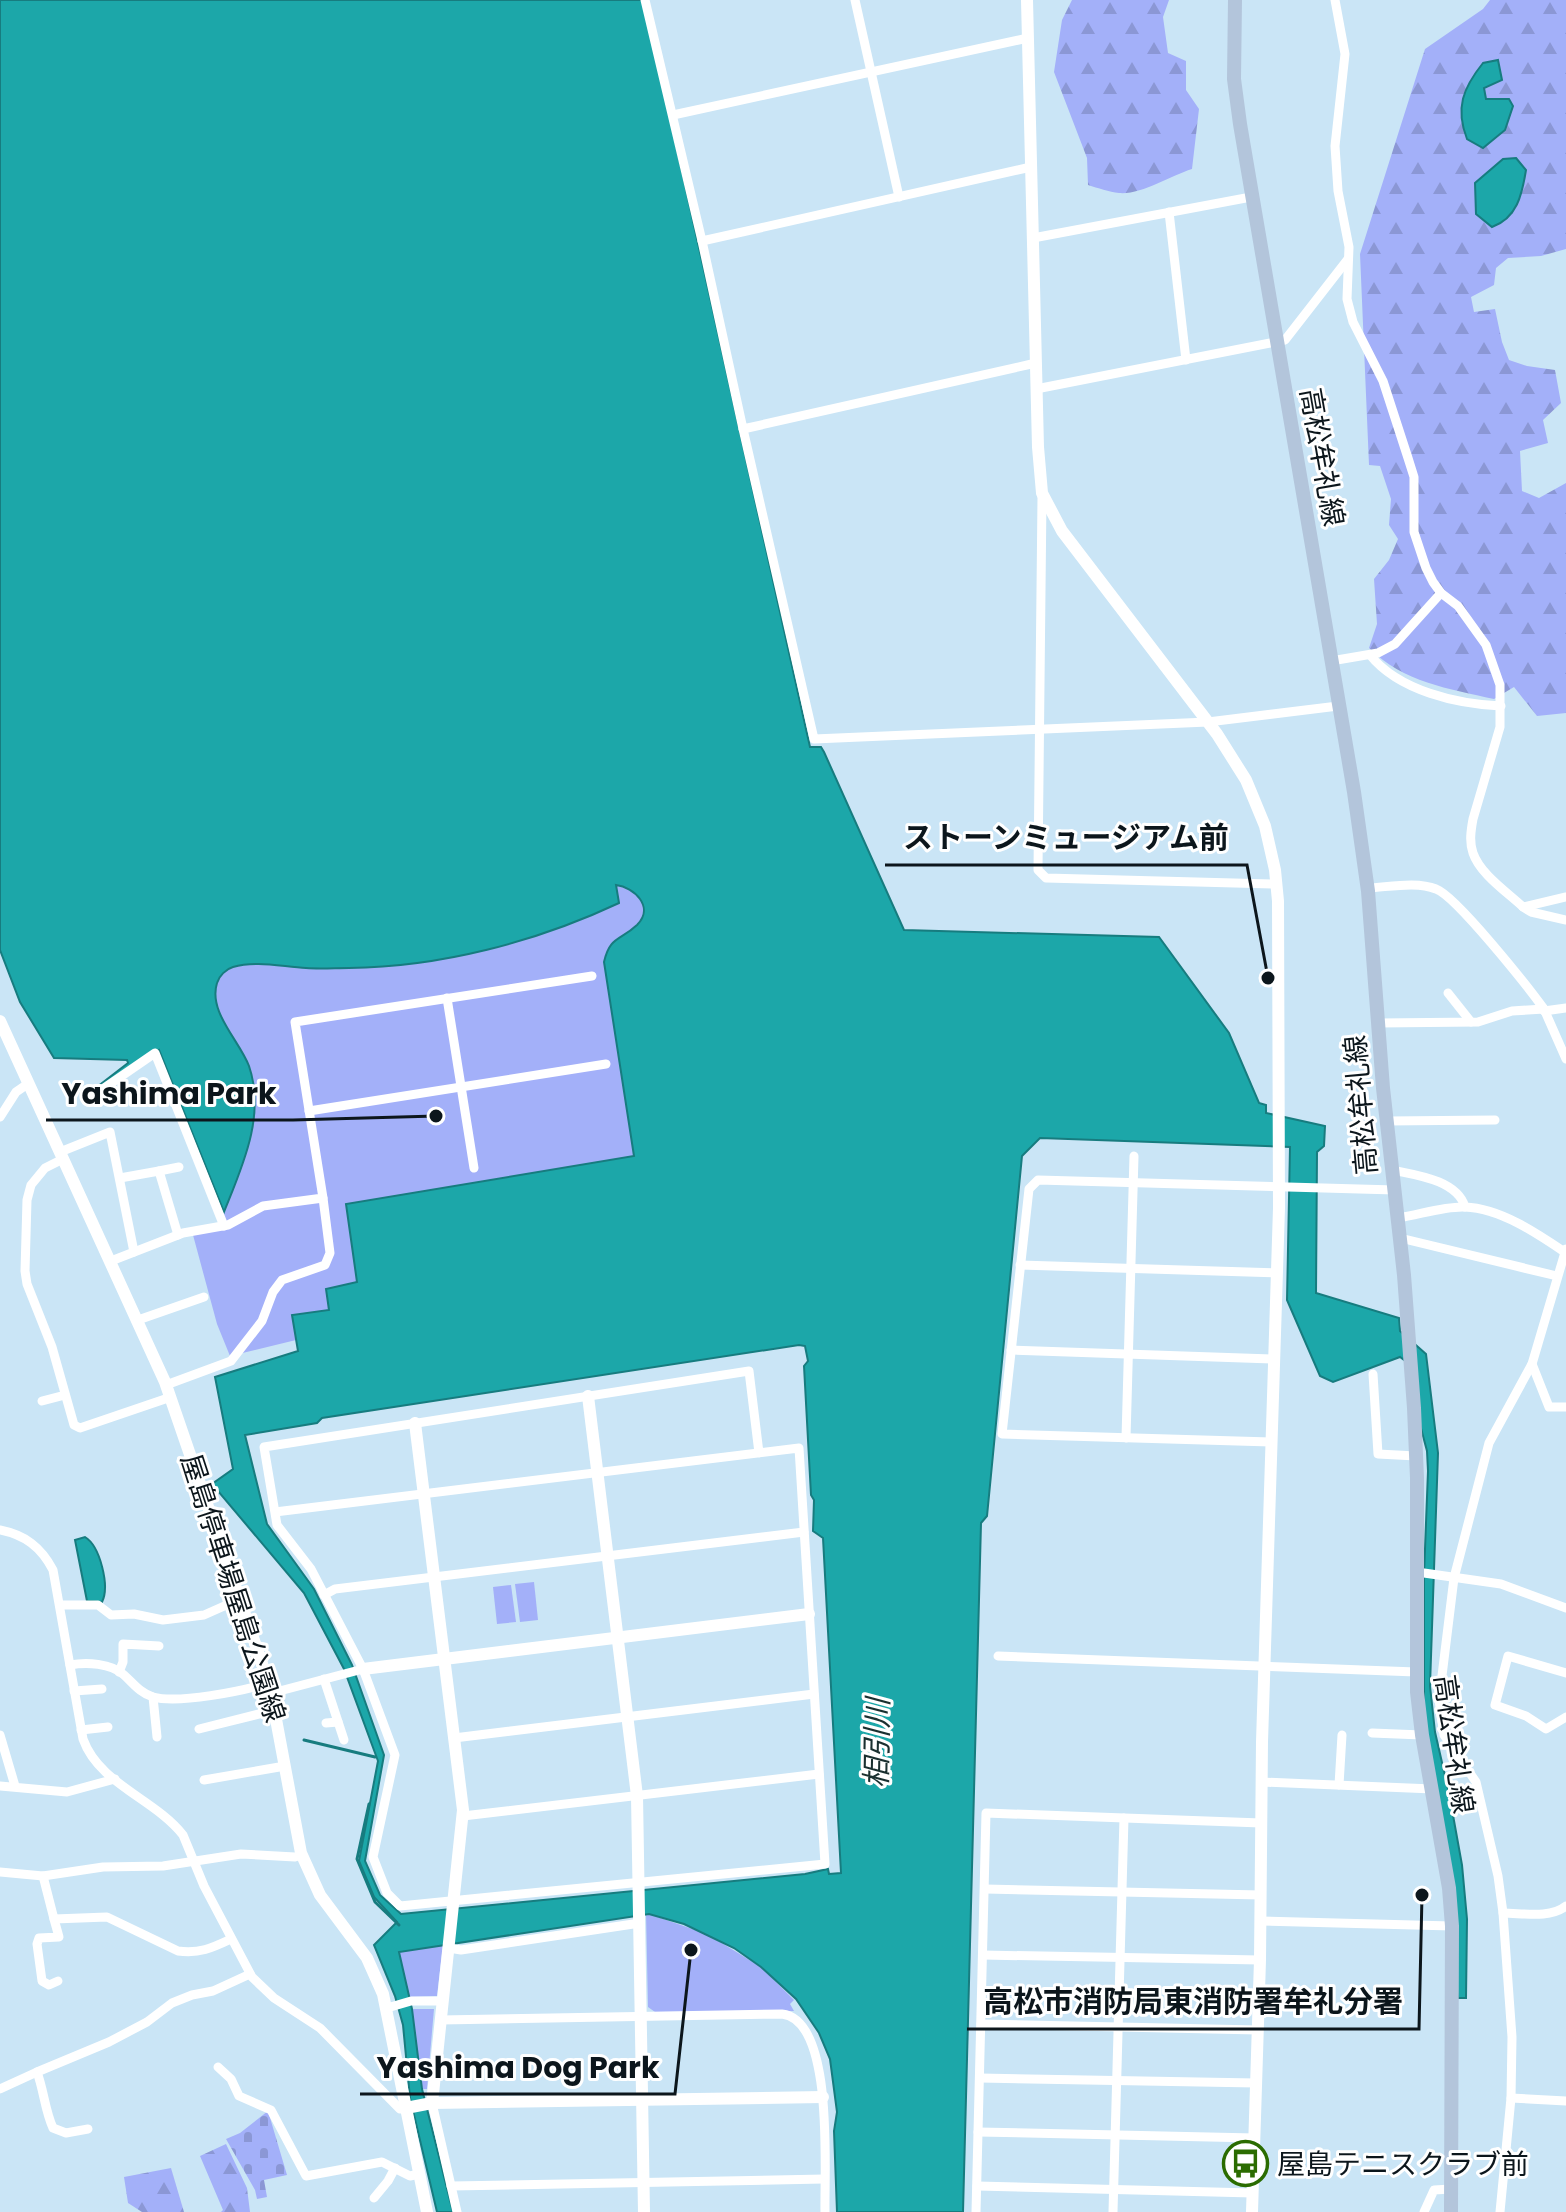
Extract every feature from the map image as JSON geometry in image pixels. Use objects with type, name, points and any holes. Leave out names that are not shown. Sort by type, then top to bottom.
[{"type":"main road","name":"高松牟礼線","points":[[1235,0],[1234,79],[1251,197],[1368,888],[1400,1238],[1416,1456],[1416,1672],[1422,1735],[1449,1888],[1452,1926],[1451,2212]]},
{"type":"street","points":[[645,0],[814,739],[1208,722],[1338,706]]},
{"type":"street","points":[[855,0],[899,197]]},
{"type":"street","points":[[1027,0],[1036,389],[1042,493],[1038,870],[1046,878],[1276,884]]},
{"type":"street","points":[[1335,0],[1345,54],[1335,146],[1338,191],[1347,230],[1347,299],[1353,322],[1383,381],[1414,477],[1414,532],[1426,568],[1441,593],[1458,606],[1486,645],[1500,685],[1501,706],[1495,748],[1473,819],[1473,854],[1481,867],[1523,907],[1531,912],[1566,920]]},
{"type":"street","points":[[673,115],[1028,38]]},
{"type":"street","points":[[702,241],[1031,167]]},
{"type":"street","points":[[1033,238],[1251,197]]},
{"type":"street","points":[[1169,212],[1186,360]]},
{"type":"street","points":[[1036,389],[1285,340],[1348,259]]},
{"type":"street","points":[[743,429],[1036,363]]},
{"type":"street","points":[[1042,493],[1075,550],[1231,754],[1256,801],[1265,826],[1276,884],[1279,1149],[1283,1188],[1271,1442],[1252,2212]]},
{"type":"street","points":[[1331,661],[1370,655],[1395,644],[1441,593]]},
{"type":"street","points":[[1370,655],[1380,667],[1406,683],[1464,702],[1501,706]]},
{"type":"street","points":[[1368,888],[1425,886],[1440,890],[1479,930],[1544,1010],[1566,1059]]},
{"type":"street","points":[[1523,907],[1566,897]]},
{"type":"street","points":[[134,1252],[110,1132],[62,1155],[45,1168],[31,1185],[27,1200],[25,1271],[29,1291],[52,1347],[74,1425],[80,1428],[231,1361],[262,1321],[273,1292],[282,1280],[325,1265],[330,1253],[295,1022],[592,976]]},
{"type":"street","points":[[1448,993],[1471,1022]]},
{"type":"street","points":[[447,998],[474,1168]]},
{"type":"street","points":[[1379,1023],[1471,1022],[1512,1011],[1566,1008]]},
{"type":"street","name":"屋島停車場屋島公園線","points":[[0,1021],[168,1391],[270,1688],[302,1855],[320,1895],[367,1958],[392,2007],[406,2108],[427,2212]]},
{"type":"street","points":[[94,1095],[155,1053],[224,1226]]},
{"type":"street","points":[[309,1111],[606,1064]]},
{"type":"street","points":[[0,1117],[16,1092],[29,1083]]},
{"type":"street","points":[[1387,1121],[1495,1120]]},
{"type":"street","points":[[1126,1438],[1134,1156]]},
{"type":"street","points":[[120,1178],[179,1167]]},
{"type":"street","points":[[1392,1170],[1424,1176],[1447,1186],[1463,1200],[1465,1207]]},
{"type":"street","points":[[159,1171],[178,1235]]},
{"type":"street","points":[[1271,1442],[1002,1434],[1029,1189],[1038,1180],[1395,1190]]},
{"type":"street","points":[[111,1261],[178,1235],[224,1226],[263,1206],[323,1198]]},
{"type":"street","points":[[1398,1218],[1465,1207],[1498,1215],[1565,1251],[1532,1364],[1489,1443],[1454,1578],[1439,1700],[1444,1735],[1476,1782],[1498,1876],[1503,1913],[1512,2037],[1511,2098],[1500,2212]]},
{"type":"street","points":[[1400,1238],[1557,1276]]},
{"type":"street","points":[[1020,1265],[1277,1273]]},
{"type":"street","points":[[138,1320],[204,1297]]},
{"type":"street","points":[[1011,1350],[1274,1359]]},
{"type":"street","points":[[1532,1364],[1549,1407],[1566,1407]]},
{"type":"street","points":[[275,1512],[598,1473],[759,1453],[799,1448],[825,1864],[454,1904],[400,1906],[387,1893],[373,1857],[395,1755],[324,1595],[307,1562],[277,1525],[264,1447],[749,1371],[759,1453]]},
{"type":"street","points":[[1373,1374],[1378,1454],[1416,1456]]},
{"type":"street","points":[[42,1401],[65,1395]]},
{"type":"street","points":[[588,1396],[637,1796],[644,2212]]},
{"type":"street","points":[[415,1423],[463,1816],[432,2103],[457,2212]]},
{"type":"street","points":[[0,1530],[21,1536],[43,1553],[53,1570],[81,1730],[90,1755],[115,1779],[178,1828],[250,1974],[274,1998],[320,2028],[400,2109],[432,2103],[823,2097]]},
{"type":"street","points":[[324,1595],[335,1589],[804,1532]]},
{"type":"street","points":[[1417,1572],[1501,1584],[1566,1608]]},
{"type":"street","points":[[60,1605],[98,1605],[111,1615],[139,1615],[165,1620],[204,1615],[240,1599]]},
{"type":"street","points":[[70,1665],[101,1665],[119,1672],[131,1684],[153,1697],[196,1697],[270,1688],[359,1670],[809,1614]]},
{"type":"street","points":[[119,1672],[123,1662],[123,1644],[159,1646]]},
{"type":"street","points":[[998,1656],[1416,1672]]},
{"type":"street","points":[[1566,1673],[1508,1656],[1495,1705],[1526,1716],[1546,1729],[1566,1717]]},
{"type":"street","points":[[324,1679],[344,1740]]},
{"type":"street","points":[[74,1691],[102,1689]]},
{"type":"street","points":[[454,1738],[814,1694]]},
{"type":"street","points":[[153,1697],[157,1737]]},
{"type":"street","points":[[199,1729],[275,1710]]},
{"type":"street","points":[[326,1723],[338,1722]]},
{"type":"street","points":[[81,1730],[108,1727]]},
{"type":"street","points":[[1372,1733],[1422,1735]]},
{"type":"street","points":[[0,1735],[15,1786]]},
{"type":"street","points":[[1339,1785],[1342,1735]]},
{"type":"street","points":[[204,1780],[285,1766]]},
{"type":"street","points":[[463,1816],[819,1774]]},
{"type":"street","points":[[0,1786],[67,1792],[115,1779]]},
{"type":"street","points":[[1262,1782],[1433,1789]]},
{"type":"street","points":[[976,2212],[986,1813],[1261,1823]]},
{"type":"street","points":[[1113,2212],[1124,1818]]},
{"type":"street","points":[[0,1872],[43,1876],[103,1867],[163,1866],[241,1854],[302,1855]]},
{"type":"street","points":[[43,1876],[59,1937],[39,1938],[37,1944],[42,1981],[49,1985],[58,1981]]},
{"type":"street","points":[[985,1889],[1261,1895]]},
{"type":"street","points":[[1503,1913],[1543,1914],[1560,1911],[1566,1906]]},
{"type":"street","points":[[54,1919],[107,1917],[178,1951],[190,1953],[209,1950],[231,1939]]},
{"type":"street","points":[[449,1946],[461,1950],[640,1920]]},
{"type":"street","points":[[1260,1921],[1452,1926]]},
{"type":"street","points":[[983,1955],[1260,1960]]},
{"type":"street","points":[[0,2089],[109,2042],[147,2022],[172,2003],[213,1991],[250,1974]]},
{"type":"street","points":[[392,2007],[411,2001],[443,2001]]},
{"type":"street","points":[[441,2020],[788,2014],[797,2021],[815,2048],[823,2097],[825,2212]]},
{"type":"street","points":[[981,2024],[1258,2030]]},
{"type":"street","points":[[218,2067],[231,2079],[239,2096],[271,2110],[306,2176],[382,2162],[410,2176],[419,2174]]},
{"type":"street","points":[[37,2072],[46,2097],[47,2116],[53,2128],[66,2133],[88,2129]]},
{"type":"street","points":[[980,2078],[1256,2083]]},
{"type":"street","points":[[1511,2098],[1566,2101]]},
{"type":"street","points":[[978,2132],[1255,2138]]},
{"type":"street","points":[[374,2198],[395,2168]]},
{"type":"street","points":[[451,2186],[824,2179]]},
{"type":"street","points":[[977,2186],[1253,2193]]},
{"type":"street","points":[[1424,2212],[1434,2190],[1451,2189]]},
{"type":"green space","points":[[1072,0],[1169,0],[1163,17],[1168,53],[1186,61],[1186,90],[1199,109],[1192,169],[1128,193],[1088,185],[1087,158],[1054,72],[1062,20]]},
{"type":"green space","points":[[1490,0],[1566,0],[1566,249],[1541,256],[1508,258],[1496,268],[1494,285],[1471,297],[1474,312],[1495,309],[1509,360],[1555,370],[1561,403],[1543,420],[1548,443],[1520,451],[1522,491],[1539,498],[1566,483],[1566,713],[1537,716],[1514,687],[1494,699],[1444,687],[1397,669],[1369,648],[1377,624],[1374,579],[1389,560],[1398,539],[1389,525],[1391,499],[1380,466],[1369,465],[1360,254],[1425,49],[1483,9]]},
{"type":"green space","points":[[614,883],[636,889],[645,905],[636,1158],[346,1204],[358,1282],[330,1310],[293,1315],[296,1340],[230,1356],[217,1324],[193,1235],[224,1223],[219,1196],[204,1014],[221,961]]},
{"type":"green space","points":[[534,1582],[538,1620],[520,1622],[515,1584]]},
{"type":"green space","points":[[511,1585],[516,1622],[497,1624],[493,1587]]},
{"type":"green space","points":[[646,1913],[707,1934],[761,1967],[794,2000],[790,2004],[794,2011],[655,2012],[648,2007]]},
{"type":"green space","points":[[443,1945],[437,1996],[408,1997],[398,1952]]},
{"type":"green space","points":[[412,2009],[434,2009],[427,2089],[422,2089]]},
{"type":"green space","points":[[268,2111],[287,2175],[264,2180],[267,2197],[257,2199],[226,2139],[240,2133]]},
{"type":"green space","points":[[226,2144],[247,2188],[250,2212],[221,2212],[223,2210],[200,2156]]},
{"type":"green space","points":[[171,2168],[184,2212],[142,2212],[128,2203],[124,2177]]},
{"type":"water","name":"相引川","points":[[0,0],[644,0],[810,747],[821,747],[824,752],[904,930],[1159,937],[1229,1033],[1259,1103],[1266,1105],[1266,1113],[1325,1126],[1324,1146],[1317,1152],[1316,1293],[1399,1318],[1400,1331],[1426,1354],[1438,1453],[1430,1686],[1435,1732],[1462,1865],[1467,1919],[1466,1998],[1458,1998],[1424,1711],[1428,1471],[1427,1451],[1418,1417],[1416,1369],[1400,1357],[1333,1382],[1320,1376],[1287,1300],[1290,1147],[1040,1138],[1022,1156],[987,1516],[981,1523],[963,2212],[837,2212],[834,2131],[837,2112],[830,2059],[819,2033],[796,1999],[761,1967],[734,1948],[684,1924],[649,1914],[399,1952],[412,2009],[422,2089],[453,2212],[437,2212],[410,2098],[403,2025],[374,1945],[397,1922],[374,1897],[359,1861],[378,1761],[344,1669],[304,1593],[212,1484],[233,1469],[215,1377],[298,1351],[292,1315],[329,1310],[326,1289],[357,1282],[346,1204],[634,1156],[604,962],[613,943],[642,918],[643,905],[635,894],[616,885],[619,903],[555,929],[487,950],[383,967],[317,968],[251,964],[225,971],[217,983],[217,1005],[249,1066],[255,1104],[250,1141],[224,1212],[159,1050],[95,1094],[93,1090],[128,1063],[127,1060],[54,1058],[20,1002],[0,950]],"holes":[[[805,1346],[813,1531],[823,1538],[841,1873],[829,1874],[828,1869],[805,1874],[401,1914],[380,1895],[365,1861],[384,1755],[352,1665],[314,1589],[267,1524],[245,1435],[317,1423],[322,1418]]]},
{"type":"water","points":[[1498,60],[1502,80],[1484,88],[1486,99],[1509,99],[1513,106],[1505,130],[1483,148],[1467,139],[1462,118],[1463,99],[1470,81],[1483,63]]},
{"type":"water","points":[[1516,158],[1526,170],[1520,197],[1513,212],[1492,227],[1476,214],[1475,183],[1503,159]]},
{"type":"water","points":[[85,1537],[95,1549],[102,1567],[105,1586],[102,1602],[87,1601],[75,1540]]},
{"type":"waterway","points":[[304,1740],[375,1757]]},
{"type":"waterway","points":[[369,1804],[357,1859],[375,1902],[399,1925]]},
{"type":"place","name":"ストーンミュージアム前","points":[[1268,978]]},
{"type":"place","name":"Yashima Park","points":[[436,1116]]},
{"type":"place","name":"高松市消防局東消防署牟礼分署","points":[[1422,1895]]},
{"type":"place","name":"Yashima Dog Park","points":[[691,1950]]},
{"type":"place","name":"屋島テニスクラブ前","points":[[1246,2164]]}]
